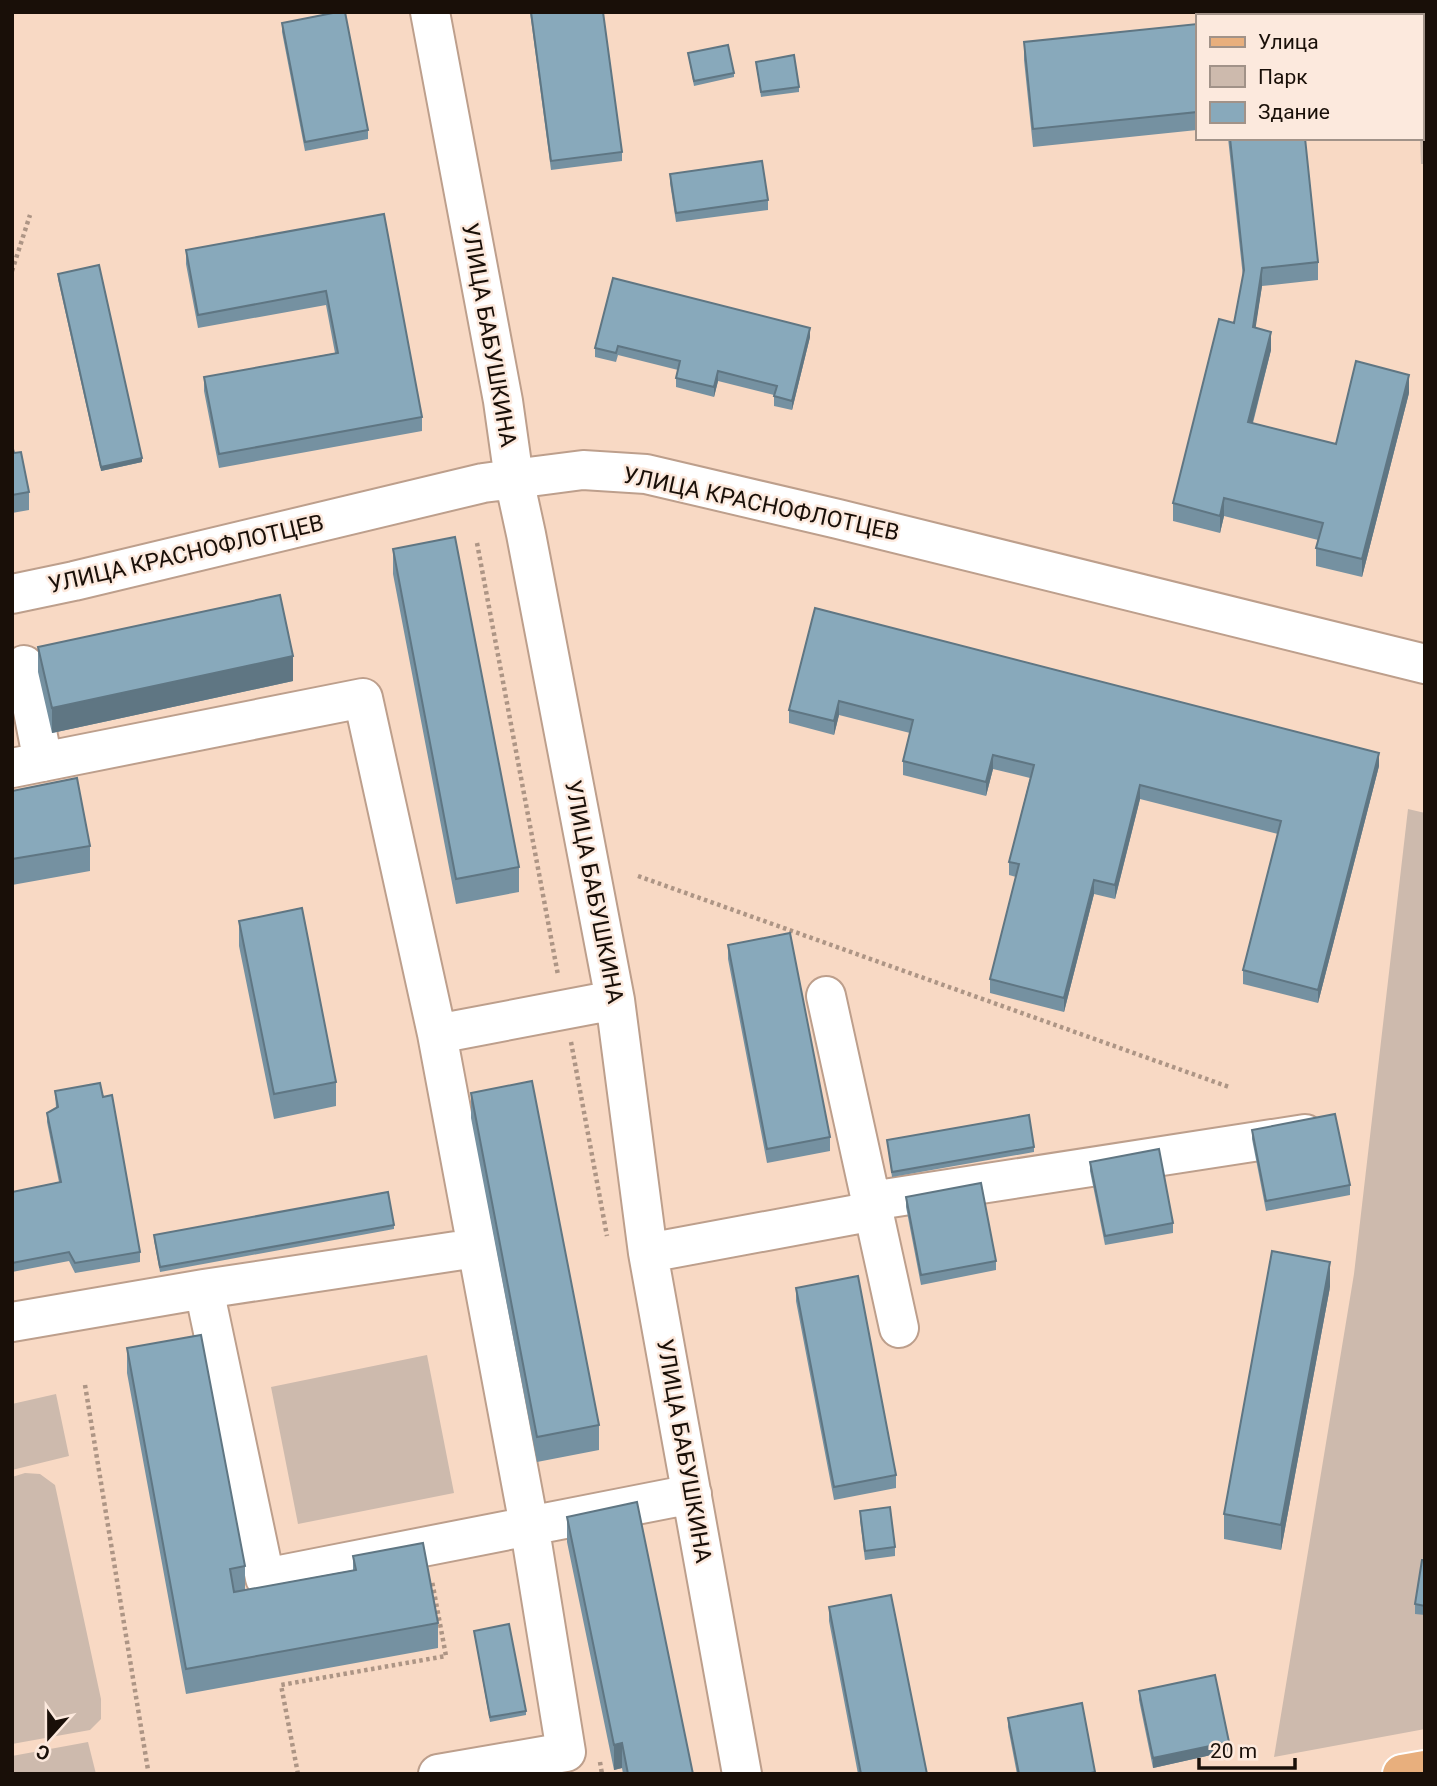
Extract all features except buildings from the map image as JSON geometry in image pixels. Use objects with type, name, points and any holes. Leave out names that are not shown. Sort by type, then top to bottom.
[{"type":"main road","points":[[1402,1774],[1425,1770]]},
{"type":"street","name":"УЛИЦА БАБУШКИНА","points":[[430,12],[503,401],[514,479],[615,1000],[648,1253],[742,1774]]},
{"type":"street","name":"УЛИЦА КРАСНОФЛОТЦЕВ","points":[[12,594],[483,483],[583,470],[646,474],[1425,664]]},
{"type":"street","points":[[24,665],[28,765],[363,698],[438,1034],[529,1525],[566,1752],[438,1774]]},
{"type":"street","points":[[826,996],[899,1328]]},
{"type":"street","points":[[438,1034],[615,1000]]},
{"type":"street","points":[[648,1253],[872,1206],[1337,1129]]},
{"type":"street","points":[[12,1322],[204,1289],[476,1248]]},
{"type":"street","points":[[204,1289],[265,1578],[692,1494]]},
{"type":"path","points":[[12,271],[30,215]]},
{"type":"path","points":[[477,543],[608,1242]]},
{"type":"path","points":[[638,876],[1228,1087]]},
{"type":"path","points":[[85,1385],[148,1770]]},
{"type":"path","points":[[298,1774],[281,1685],[446,1656],[425,1546]]},
{"type":"path","points":[[600,1761],[603,1774]]},
{"type":"green space","points":[[1425,12],[1425,164],[1421,164],[1420,140],[1423,140],[1423,14],[1415,14]]},
{"type":"green space","points":[[1408,809],[1425,813],[1425,1729],[1274,1757],[1354,1274]]},
{"type":"green space","points":[[427,1355],[454,1493],[298,1524],[271,1387]]},
{"type":"green space","points":[[56,1394],[69,1456],[12,1470],[12,1404]]},
{"type":"green space","points":[[25,1473],[40,1474],[55,1485],[101,1699],[101,1719],[90,1730],[12,1744],[12,1477]]},
{"type":"green space","points":[[88,1742],[96,1774],[12,1774],[12,1756]]}]
